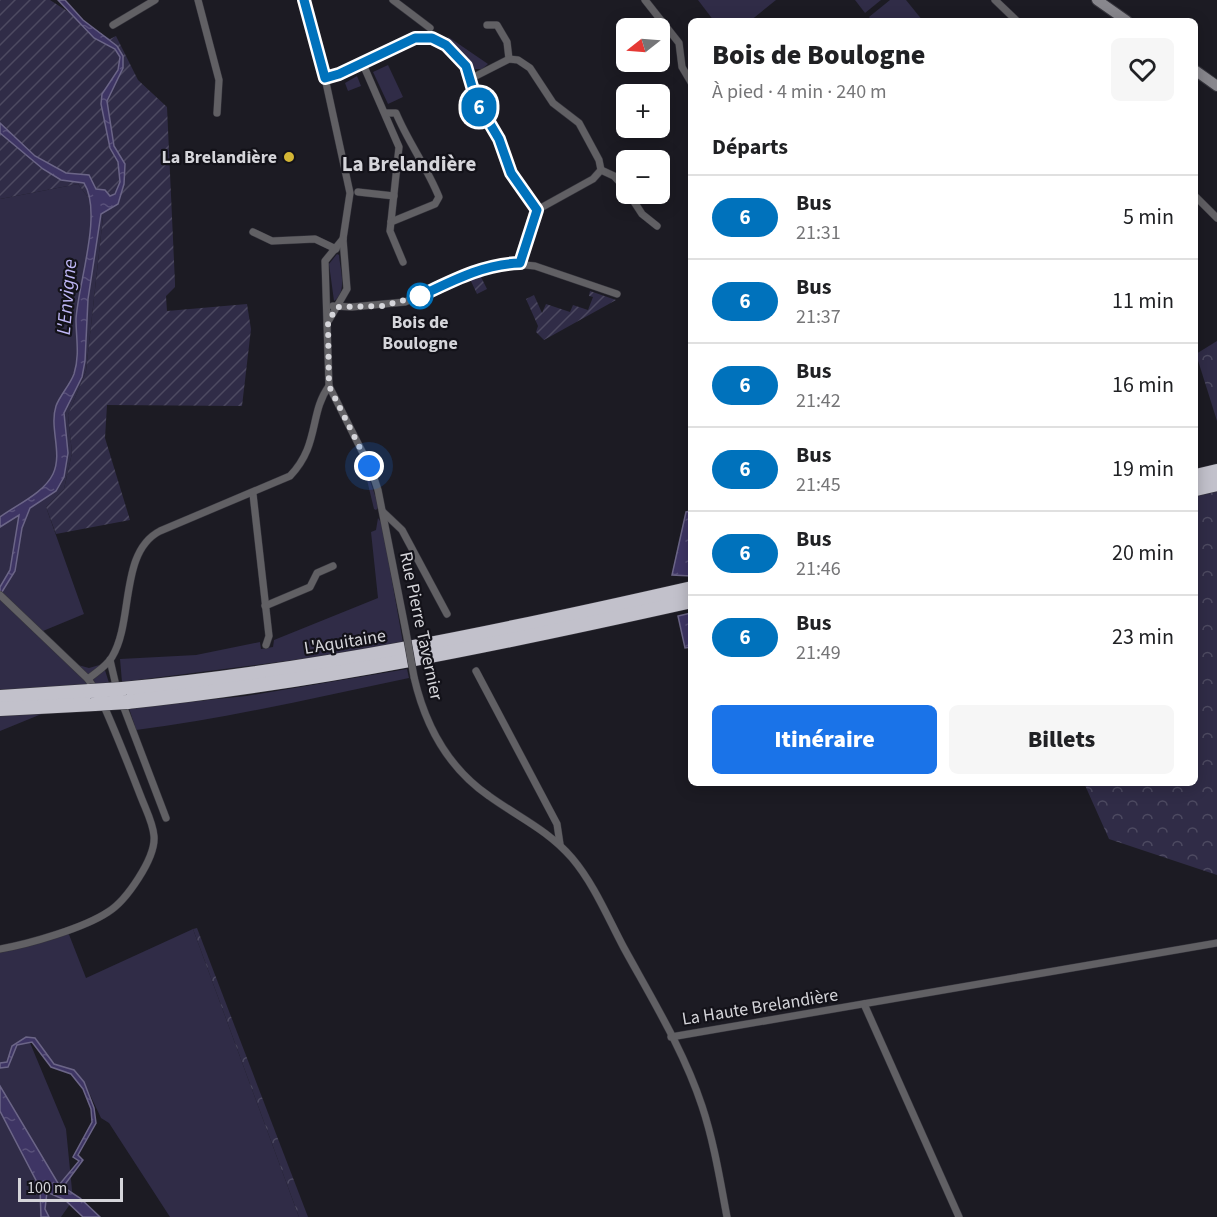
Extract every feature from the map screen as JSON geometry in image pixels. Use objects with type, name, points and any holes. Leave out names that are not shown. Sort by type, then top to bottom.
[{"type":"highway","points":[[1198,476],[1217,471]]},
{"type":"highway","points":[[1198,489],[1217,484]]},
{"type":"highway","name":"L'Aquitaine","points":[[125,696],[232,677],[387,654],[688,589]]},
{"type":"highway","name":"L'Aquitaine","points":[[0,697],[91,691],[125,696],[284,683],[378,667],[688,602]]},
{"type":"highway","name":"L'Aquitaine","points":[[0,709],[91,691]]},
{"type":"street","points":[[113,25],[155,0]]},
{"type":"street","points":[[198,0],[219,80],[217,113]]},
{"type":"street","name":"Rue Pierre Tavernier","points":[[304,0],[325,78],[348,181],[350,201],[342,239],[347,289],[328,322]]},
{"type":"street","points":[[393,0],[430,28]]},
{"type":"street","points":[[645,0],[679,43],[682,67],[688,77]]},
{"type":"street","points":[[996,0],[1014,18]]},
{"type":"street","points":[[1097,0],[1122,18]]},
{"type":"street","points":[[487,25],[496,25],[507,42],[510,59]]},
{"type":"street","points":[[325,78],[405,41],[432,38],[454,51],[466,66],[476,100],[499,139],[511,173],[537,210]]},
{"type":"street","points":[[470,79],[510,59],[518,60],[530,68],[553,103],[579,123],[599,160],[601,170]]},
{"type":"street","points":[[362,62],[399,147],[390,231],[403,262]]},
{"type":"street","points":[[1198,72],[1217,86]]},
{"type":"street","points":[[385,113],[396,113],[406,137],[430,173],[439,197],[435,204],[391,222]]},
{"type":"street","points":[[601,170],[616,179]]},
{"type":"street","points":[[520,263],[537,210],[593,179],[601,170]]},
{"type":"street","points":[[358,192],[394,196]]},
{"type":"street","points":[[1198,199],[1217,218]]},
{"type":"street","points":[[636,204],[642,214],[657,226]]},
{"type":"street","points":[[252,232],[272,241],[315,239],[343,253]]},
{"type":"street","name":"Rue Pierre Tavernier","points":[[342,239],[325,261],[329,386],[370,469],[383,512],[414,676],[425,716],[451,762],[488,796],[527,819],[560,844],[578,866],[671,1037]]},
{"type":"street","points":[[328,303],[337,307],[382,306],[405,302],[475,271],[505,263],[520,263],[617,294]]},
{"type":"street","points":[[91,691],[120,638],[134,569],[144,542],[160,531],[253,494],[290,476],[304,459],[315,432],[321,400],[329,386]]},
{"type":"street","points":[[253,494],[269,636],[266,645]]},
{"type":"street","points":[[383,512],[402,530],[447,615]]},
{"type":"street","points":[[265,606],[310,587],[320,570],[333,566]]},
{"type":"street","points":[[0,950],[44,937],[108,913],[139,876],[152,855],[154,844],[152,826],[123,748],[97,693],[91,691],[1,596]]},
{"type":"street","points":[[110,660],[114,681],[166,818]]},
{"type":"street","points":[[477,670],[557,824],[560,844]]},
{"type":"street","name":"La Haute Brelandière","points":[[727,1217],[705,1115],[671,1037],[1217,943]]},
{"type":"street","points":[[864,1004],[959,1217]]},
{"type":"green space","points":[[0,0],[50,0],[110,39],[116,36],[138,80],[167,107],[175,287],[166,296],[167,311],[247,304],[251,329],[242,406],[107,405],[105,438],[130,520],[56,534],[46,507],[64,489],[72,453],[68,415],[86,371],[103,217],[78,184],[0,199]]},
{"type":"green space","points":[[698,0],[776,0],[754,18],[712,18]]},
{"type":"green space","points":[[855,0],[881,0],[865,13]]},
{"type":"green space","points":[[890,0],[906,0],[921,18],[870,18]]},
{"type":"green space","points":[[447,36],[488,64],[482,69],[474,69]]},
{"type":"green space","points":[[388,65],[403,97],[388,104],[373,72]]},
{"type":"green space","points":[[357,76],[361,86],[348,91],[345,83]]},
{"type":"green space","points":[[78,184],[103,217],[86,371],[68,415],[72,453],[64,489],[46,507],[84,614],[43,631],[78,665],[89,668],[103,664],[110,686],[0,731],[0,199]]},
{"type":"green space","points":[[337,254],[342,273],[342,286],[341,292],[334,301],[329,264]]},
{"type":"green space","points":[[480,275],[487,289],[477,294],[470,279]]},
{"type":"green space","points":[[590,291],[616,300],[544,340],[536,332],[538,326],[526,299],[534,295],[542,313],[546,304],[570,312],[573,305],[588,310],[593,297],[589,296]]},
{"type":"green space","points":[[1217,341],[1217,421],[1198,360],[1198,353]]},
{"type":"green space","points":[[368,475],[379,507],[376,510],[366,476]]},
{"type":"green space","points":[[1217,478],[1217,875],[1109,839],[1085,786],[1198,786],[1198,491]]},
{"type":"green space","points":[[378,518],[382,524],[403,643],[310,658],[122,682],[120,659],[196,655],[260,642],[261,649],[273,647],[274,640],[378,598],[371,532],[376,530]]},
{"type":"green space","points":[[407,669],[409,678],[239,713],[136,730],[129,708],[246,696]]},
{"type":"green space","points":[[197,928],[308,1217],[299,1217],[193,929]]},
{"type":"green space","points":[[193,929],[299,1217],[170,1217],[109,1123],[101,1118],[84,1082],[74,1070],[54,1064],[35,1038],[28,1038],[66,1129],[73,1200],[61,1217],[0,1217],[0,953],[68,932],[86,978]]},
{"type":"water","points":[[58,0],[65,0],[83,20],[117,46],[123,56],[123,68],[107,101],[114,146],[125,164],[124,184],[118,204],[101,214],[88,299],[85,361],[82,377],[64,413],[68,453],[64,477],[56,491],[30,508],[22,528],[15,571],[0,595],[0,587],[10,570],[19,515],[0,527],[0,517],[43,487],[49,481],[56,466],[54,414],[76,367],[76,319],[88,249],[91,212],[89,196],[84,183],[61,180],[43,169],[0,133],[0,123],[35,156],[66,173],[89,175],[96,189],[105,190],[110,196],[115,194],[120,182],[118,162],[110,148],[101,104],[102,94],[118,70],[120,57],[115,49],[94,38]]},
{"type":"water","points":[[686,512],[688,512],[688,576],[672,575]]},
{"type":"water","points":[[688,614],[688,648],[685,648],[678,616]]},
{"type":"water","points":[[26,1037],[35,1038],[54,1064],[74,1070],[84,1082],[94,1108],[96,1123],[78,1155],[83,1160],[63,1187],[80,1198],[100,1217],[83,1217],[65,1200],[47,1192],[45,1209],[49,1217],[41,1217],[40,1188],[0,1111],[0,1086],[59,1185],[79,1161],[73,1157],[92,1122],[91,1109],[83,1089],[71,1074],[51,1067],[32,1042],[17,1045],[8,1067],[0,1068],[0,1063],[7,1062],[12,1046]]},
{"type":"bus line","name":"6","points":[[304,0],[311,19],[325,78],[339,74],[415,38],[432,38],[454,51],[466,66],[476,100],[495,130],[511,173],[537,210],[520,263],[505,263],[475,271],[416,298]]},
{"type":"place","name":"La Brelandière","points":[[289,157]]},
{"type":"place","name":"Bois de Boulogne","points":[[420,296]]},
{"type":"district","name":"La Brelandière","points":[[409,164]]},
{"type":"route","points":[[369,466],[329,386],[328,322],[337,307],[382,306],[405,302],[420,296]]},
{"type":"water label","name":"L'Envigne","points":[[67,297]]}]
